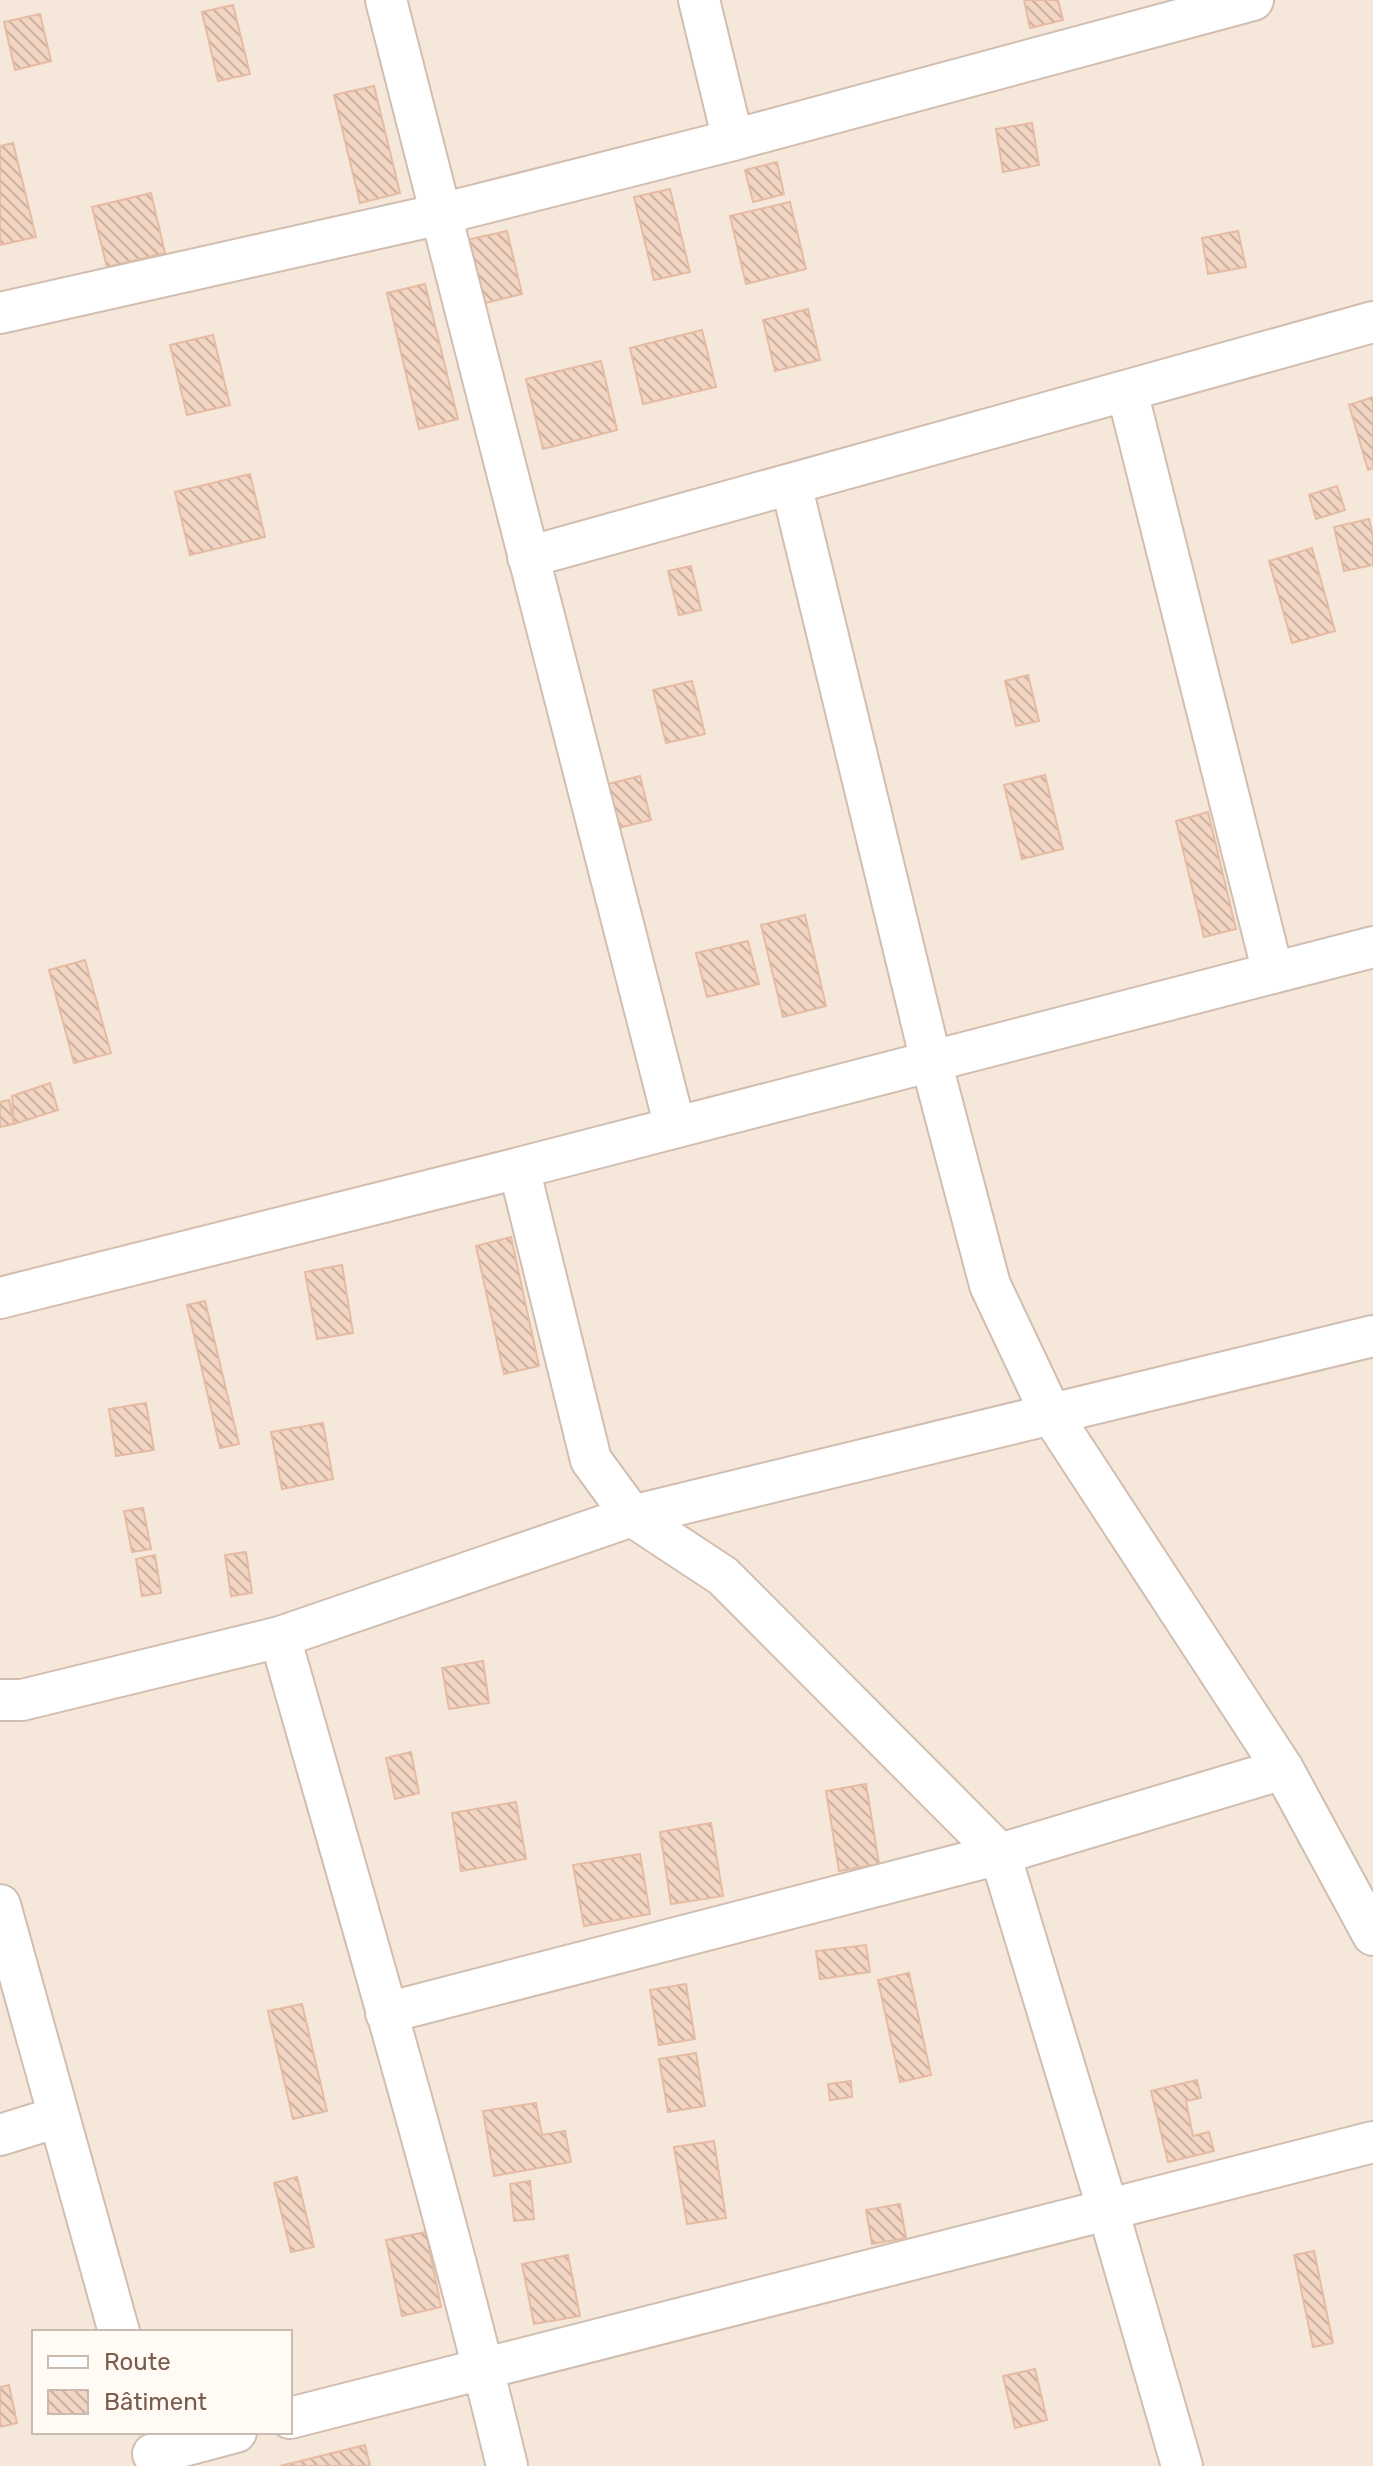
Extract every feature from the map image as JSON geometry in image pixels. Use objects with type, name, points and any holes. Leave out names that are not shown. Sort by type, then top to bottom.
[{"type":"street","points":[[386,0],[675,1127]]},
{"type":"street","points":[[699,0],[733,140]]},
{"type":"street","points":[[0,313],[441,214],[733,140],[1253,0]]},
{"type":"street","points":[[528,557],[1373,322]]},
{"type":"street","points":[[1127,391],[1273,973]]},
{"type":"street","points":[[791,484],[931,1061],[990,1285],[1051,1414],[1283,1769],[1373,1935]]},
{"type":"street","points":[[0,1298],[519,1168],[1373,947]]},
{"type":"street","points":[[519,1168],[591,1460],[632,1516],[723,1576],[1000,1854],[1182,2466]]},
{"type":"street","points":[[0,1700],[22,1700],[280,1637],[632,1516],[1373,1336]]},
{"type":"street","points":[[280,1637],[483,2367],[507,2466]]},
{"type":"street","points":[[386,2013],[1000,1854],[1283,1769]]},
{"type":"street","points":[[0,1905],[118,2330]]},
{"type":"street","points":[[0,2135],[58,2117]]},
{"type":"street","points":[[292,2417],[1373,2142]]},
{"type":"street","points":[[152,2451],[227,2434]]},
{"type":"shaded area","points":[[0,0],[1373,0],[1373,2466],[0,2466]]},
{"type":"building","points":[[1024,0],[1058,0],[1063,20],[1030,28]]},
{"type":"building","points":[[233,5],[250,74],[218,81],[202,12]]},
{"type":"building","points":[[40,14],[51,61],[15,70],[4,22]]},
{"type":"building","points":[[374,86],[400,193],[360,203],[334,95]]},
{"type":"building","points":[[1032,123],[1039,165],[1003,172],[996,129]]},
{"type":"building","points":[[13,143],[36,237],[0,245],[0,146]]},
{"type":"building","points":[[777,162],[784,194],[753,202],[745,170]]},
{"type":"building","points":[[670,189],[690,272],[654,280],[634,197]]},
{"type":"building","points":[[151,193],[165,253],[107,267],[92,207]]},
{"type":"building","points":[[790,202],[806,269],[746,284],[730,216]]},
{"type":"building","points":[[507,231],[522,294],[481,304],[466,240]]},
{"type":"building","points":[[1238,231],[1246,267],[1208,274],[1202,238]]},
{"type":"building","points":[[425,284],[458,419],[419,429],[387,293]]},
{"type":"building","points":[[808,309],[820,360],[775,371],[763,320]]},
{"type":"building","points":[[702,330],[716,387],[643,404],[630,348]]},
{"type":"building","points":[[213,335],[230,405],[187,415],[170,345]]},
{"type":"building","points":[[601,361],[617,430],[543,449],[526,379]]},
{"type":"building","points":[[1373,397],[1373,468],[1368,470],[1349,405]]},
{"type":"building","points":[[250,474],[265,537],[190,555],[175,492]]},
{"type":"building","points":[[1337,486],[1345,510],[1316,519],[1309,495]]},
{"type":"building","points":[[1369,519],[1373,536],[1373,565],[1344,571],[1334,527]]},
{"type":"building","points":[[1312,548],[1335,631],[1292,643],[1269,561]]},
{"type":"building","points":[[691,566],[701,610],[679,615],[668,571]]},
{"type":"building","points":[[1028,675],[1039,721],[1016,726],[1005,681]]},
{"type":"building","points":[[692,681],[705,734],[666,743],[653,690]]},
{"type":"building","points":[[1045,775],[1063,849],[1022,859],[1004,785]]},
{"type":"building","points":[[640,776],[651,820],[615,829],[604,785]]},
{"type":"building","points":[[1208,812],[1236,929],[1204,937],[1176,821]]},
{"type":"building","points":[[805,915],[826,1006],[783,1017],[761,925]]},
{"type":"building","points":[[748,941],[759,984],[707,997],[696,953]]},
{"type":"building","points":[[85,960],[111,1053],[74,1063],[49,970]]},
{"type":"building","points":[[50,1083],[58,1110],[14,1124],[12,1096]]},
{"type":"building","points":[[9,1100],[14,1124],[0,1127],[0,1102]]},
{"type":"building","points":[[511,1237],[539,1366],[504,1374],[476,1246]]},
{"type":"building","points":[[342,1265],[353,1333],[317,1339],[305,1272]]},
{"type":"building","points":[[205,1301],[239,1444],[220,1448],[187,1305]]},
{"type":"building","points":[[146,1403],[154,1450],[116,1456],[109,1409]]},
{"type":"building","points":[[323,1423],[333,1479],[282,1489],[271,1432]]},
{"type":"building","points":[[143,1508],[151,1549],[132,1552],[124,1511]]},
{"type":"building","points":[[246,1552],[252,1593],[231,1596],[225,1555]]},
{"type":"building","points":[[155,1555],[161,1593],[142,1596],[136,1559]]},
{"type":"building","points":[[483,1661],[489,1703],[449,1709],[442,1668]]},
{"type":"building","points":[[411,1752],[419,1793],[395,1799],[386,1758]]},
{"type":"building","points":[[866,1784],[879,1864],[839,1871],[826,1791]]},
{"type":"building","points":[[516,1802],[526,1859],[461,1871],[452,1813]]},
{"type":"building","points":[[711,1823],[723,1896],[671,1904],[660,1832]]},
{"type":"building","points":[[640,1854],[650,1914],[584,1926],[573,1865]]},
{"type":"building","points":[[866,1945],[870,1972],[820,1979],[816,1951]]},
{"type":"building","points":[[909,1973],[931,2075],[900,2082],[878,1980]]},
{"type":"building","points":[[686,1984],[695,2039],[659,2045],[650,1990]]},
{"type":"building","points":[[302,2004],[327,2111],[293,2119],[268,2011]]},
{"type":"building","points":[[696,2053],[705,2106],[668,2112],[659,2059]]},
{"type":"building","points":[[1197,2080],[1201,2098],[1186,2101],[1193,2136],[1209,2132],[1214,2151],[1168,2162],[1151,2091]]},
{"type":"building","points":[[851,2081],[852,2097],[830,2100],[828,2084]]},
{"type":"building","points":[[536,2103],[542,2135],[565,2131],[571,2162],[494,2176],[483,2111]]},
{"type":"building","points":[[714,2141],[726,2218],[687,2224],[674,2147]]},
{"type":"building","points":[[297,2177],[314,2247],[291,2252],[274,2183]]},
{"type":"building","points":[[530,2181],[534,2219],[514,2221],[510,2184]]},
{"type":"building","points":[[900,2204],[906,2238],[872,2244],[866,2210]]},
{"type":"building","points":[[426,2232],[441,2307],[402,2316],[386,2240]]},
{"type":"building","points":[[1314,2251],[1333,2343],[1313,2347],[1294,2255]]},
{"type":"building","points":[[568,2255],[580,2316],[534,2324],[522,2264]]},
{"type":"building","points":[[1035,2369],[1047,2420],[1015,2428],[1003,2376]]},
{"type":"building","points":[[9,2385],[17,2423],[0,2427],[0,2387]]},
{"type":"building","points":[[365,2445],[370,2466],[280,2466]]}]
